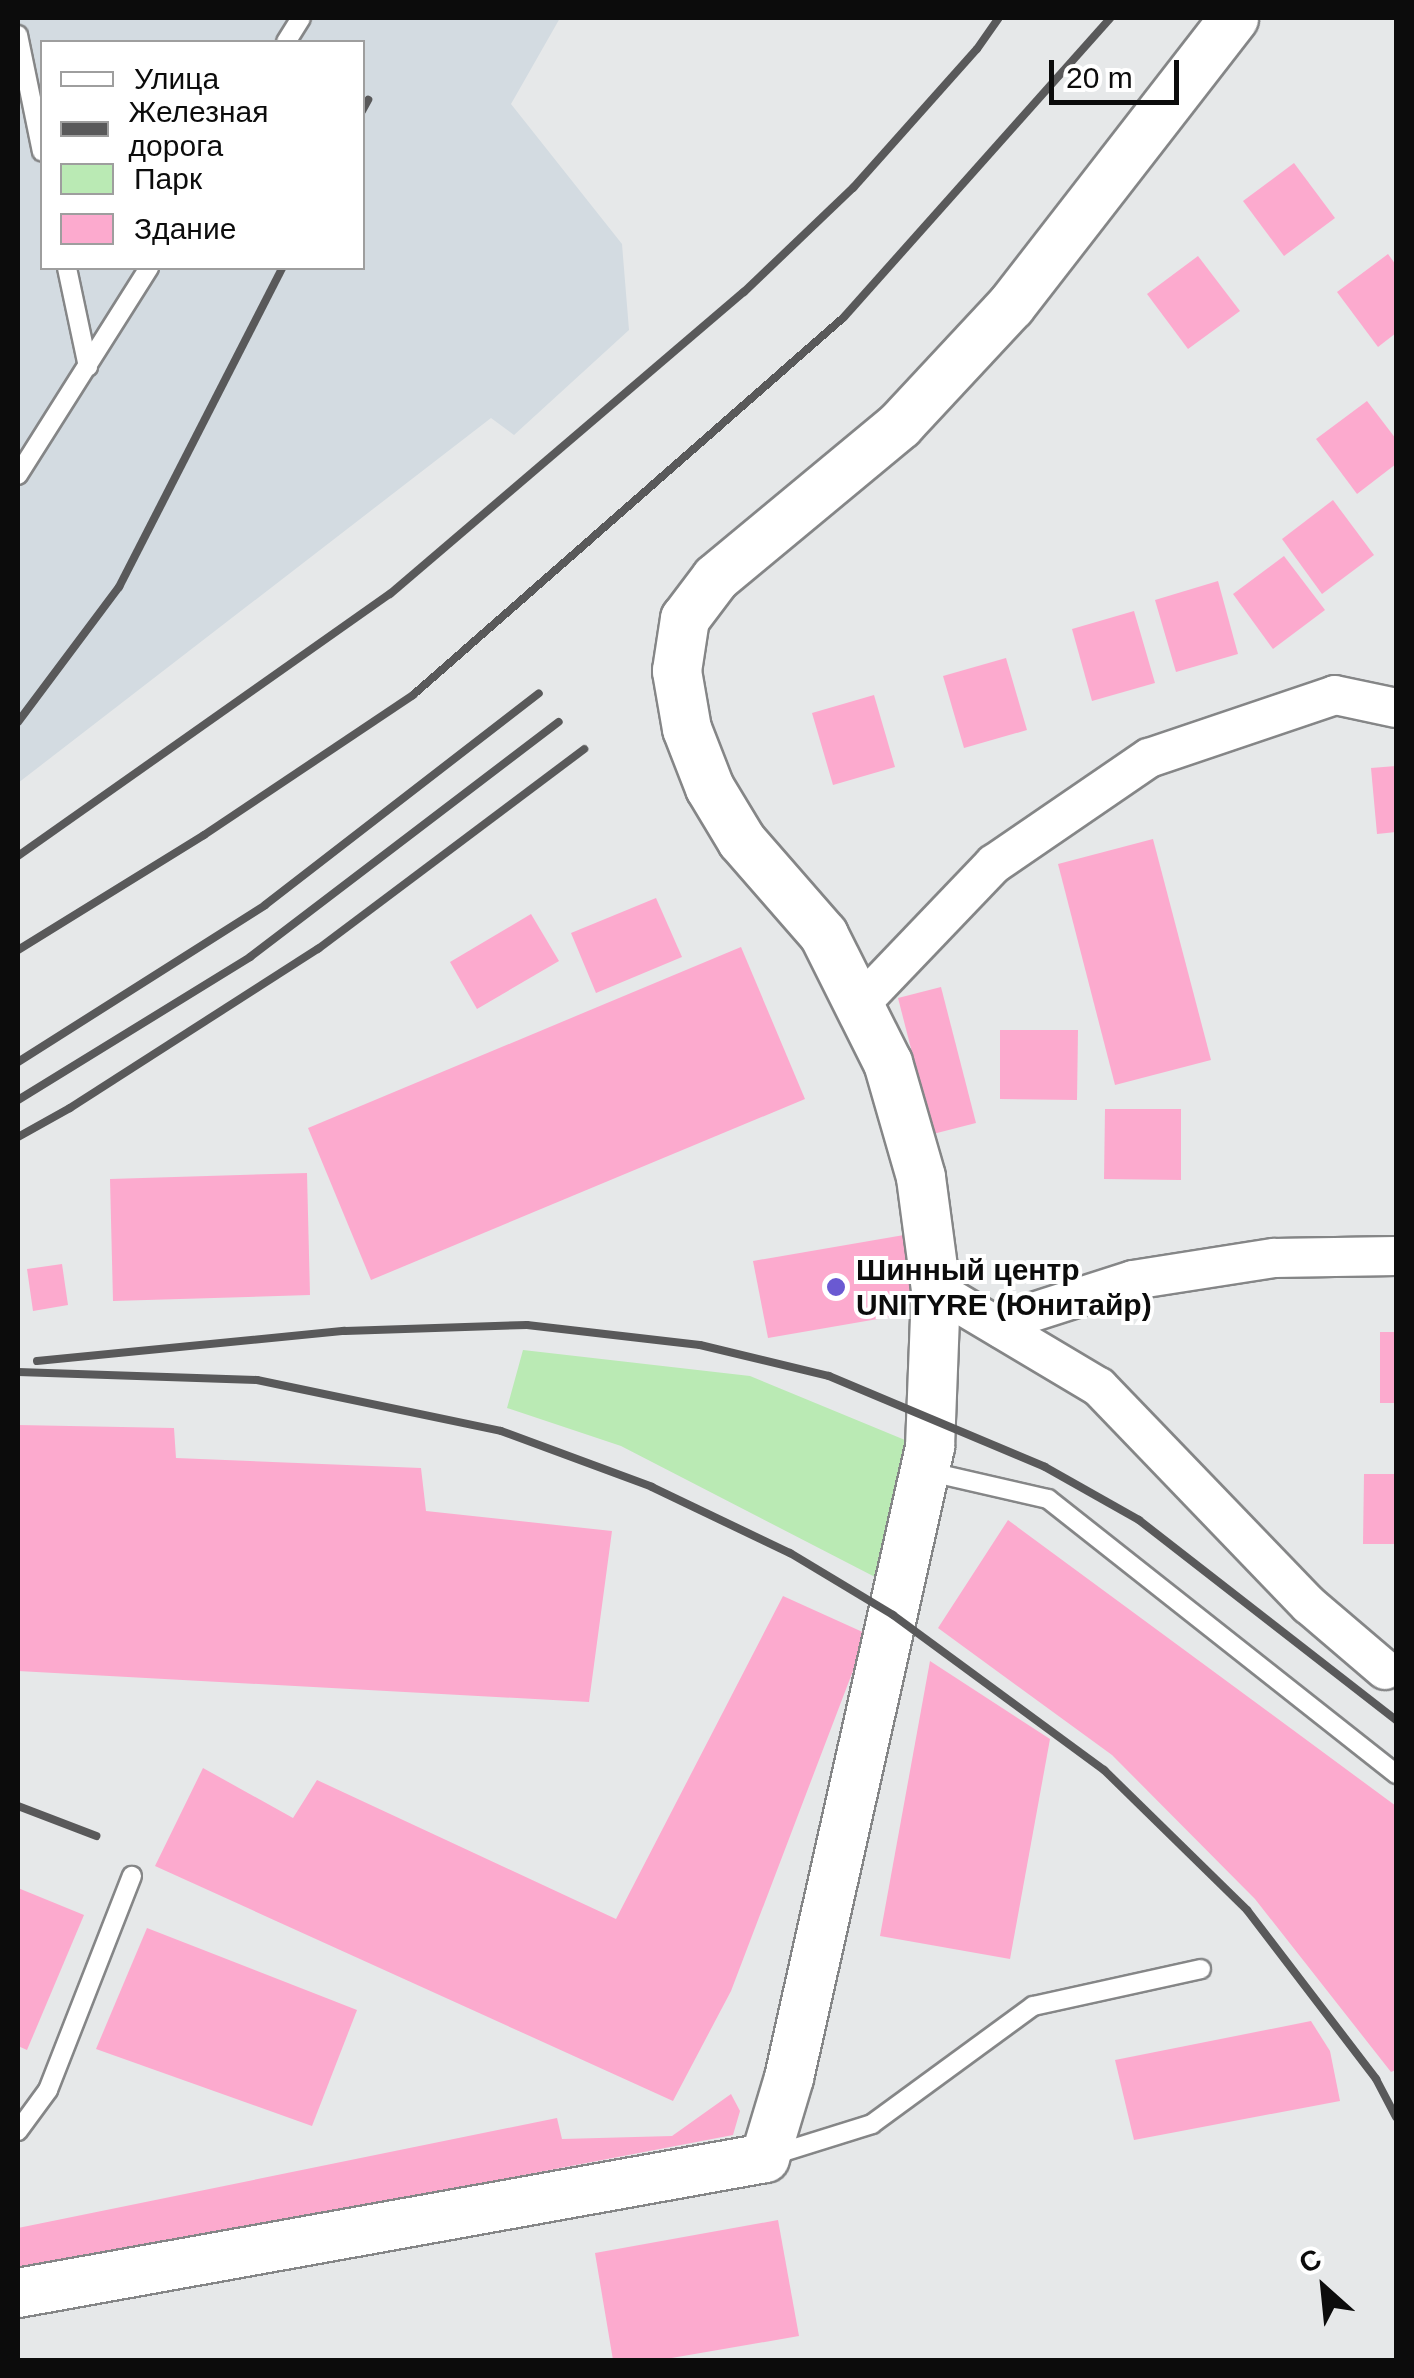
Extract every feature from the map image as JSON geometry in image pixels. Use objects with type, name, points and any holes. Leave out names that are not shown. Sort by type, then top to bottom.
[{"type":"street","points":[[18,2294],[765,2158],[794,2058],[930,1447],[936,1290],[921,1177],[888,1063],[824,935],[742,842],[710,788],[687,729],[677,670],[685,619],[716,578],[900,425],[1011,306],[1234,18]]},
{"type":"street","points":[[860,1004],[994,864],[1149,758],[1334,696],[1396,708]]},
{"type":"street","points":[[1002,1329],[1030,1313],[1133,1280],[1274,1258],[1396,1256]]},
{"type":"street","points":[[936,1290],[1099,1387],[1309,1605],[1385,1670]]},
{"type":"lane","points":[[287,40],[301,18]]},
{"type":"lane","points":[[18,34],[40,142]]},
{"type":"lane","points":[[67,270],[88,367]]},
{"type":"lane","points":[[18,475],[148,270]]},
{"type":"lane","points":[[925,1471],[1048,1498],[1396,1774]]},
{"type":"lane","points":[[18,2131],[48,2090],[132,1876]]},
{"type":"lane","points":[[765,2158],[872,2124],[1033,2006],[1201,1969]]},
{"type":"shaded area","points":[[18,18],[560,18],[511,104],[622,244],[629,330],[514,435],[491,418],[18,783]]},
{"type":"green space","points":[[523,1350],[750,1376],[905,1440],[875,1577],[621,1446],[507,1408]]},
{"type":"building","points":[[1294,163],[1335,218],[1284,256],[1243,201]]},
{"type":"building","points":[[1388,254],[1396,265],[1396,333],[1378,347],[1337,292]]},
{"type":"building","points":[[1198,256],[1240,311],[1188,349],[1147,294]]},
{"type":"building","points":[[1367,401],[1396,439],[1396,464],[1357,494],[1316,439]]},
{"type":"building","points":[[1333,500],[1374,555],[1322,594],[1282,539]]},
{"type":"building","points":[[1284,556],[1325,610],[1273,649],[1233,594]]},
{"type":"building","points":[[1218,581],[1238,654],[1176,672],[1155,600]]},
{"type":"building","points":[[1134,611],[1155,683],[1092,701],[1072,629]]},
{"type":"building","points":[[1006,658],[1027,730],[964,748],[943,676]]},
{"type":"building","points":[[874,695],[895,767],[833,785],[812,713]]},
{"type":"building","points":[[1396,766],[1396,832],[1377,834],[1371,768]]},
{"type":"building","points":[[1153,839],[1211,1060],[1115,1085],[1058,864]]},
{"type":"building","points":[[656,898],[682,957],[596,993],[571,933]]},
{"type":"building","points":[[531,914],[559,961],[477,1009],[450,962]]},
{"type":"building","points":[[741,947],[805,1099],[371,1280],[308,1128]]},
{"type":"building","points":[[941,987],[976,1123],[933,1134],[898,998]]},
{"type":"building","points":[[1000,1030],[1078,1030],[1077,1100],[1000,1099]]},
{"type":"building","points":[[1105,1109],[1181,1109],[1181,1180],[1104,1179]]},
{"type":"building","points":[[307,1173],[310,1295],[113,1301],[110,1179]]},
{"type":"building","name":"Шинный центр UNITYRE (Юнитайр)","points":[[904,1235],[918,1312],[768,1338],[753,1261]]},
{"type":"building","points":[[62,1264],[68,1305],[33,1311],[27,1269]]},
{"type":"building","points":[[1380,1332],[1396,1332],[1396,1403],[1380,1403]]},
{"type":"building","points":[[18,1425],[174,1428],[176,1458],[421,1468],[426,1511],[612,1531],[589,1702],[18,1671]]},
{"type":"building","points":[[1364,1474],[1396,1474],[1396,1544],[1363,1544]]},
{"type":"building","points":[[1008,1520],[1396,1806],[1396,2070],[1391,2072],[1255,1899],[1112,1755],[938,1628]]},
{"type":"building","points":[[783,1596],[867,1634],[731,1991],[673,2101],[155,1866],[203,1768],[293,1818],[317,1780],[616,1919]]},
{"type":"building","points":[[930,1661],[1050,1739],[1010,1959],[880,1936]]},
{"type":"building","points":[[18,1888],[84,1915],[27,2050],[18,2046]]},
{"type":"building","points":[[147,1928],[357,2010],[312,2126],[96,2049]]},
{"type":"building","points":[[1311,2021],[1330,2051],[1340,2101],[1134,2140],[1115,2060]]},
{"type":"building","points":[[731,2094],[740,2111],[733,2135],[18,2272],[18,2228],[557,2118],[562,2139],[672,2136]]},
{"type":"building","points":[[778,2220],[799,2336],[660,2360],[613,2360],[595,2253]]},
{"type":"railway","points":[[18,856],[390,594],[744,292],[853,188],[977,49],[999,18]]},
{"type":"railway","points":[[18,950],[204,835],[413,695],[844,317],[1110,18]]},
{"type":"railway","points":[[365,106],[368,100]]},
{"type":"railway","points":[[18,722],[119,587],[281,270]]},
{"type":"railway","points":[[18,1062],[265,905],[539,693]]},
{"type":"railway","points":[[18,1100],[250,957],[559,722]]},
{"type":"railway","points":[[18,1137],[70,1108],[318,949],[584,749]]},
{"type":"railway","points":[[37,1361],[345,1331],[527,1325],[700,1345],[829,1376],[1045,1467],[1139,1520],[1396,1720]]},
{"type":"railway","points":[[18,1372],[257,1380],[501,1431],[652,1487],[790,1553],[893,1615],[1104,1770],[1247,1910],[1376,2079],[1396,2117]]},
{"type":"railway","points":[[18,1806],[96,1836]]},
{"type":"place","name":"Шинный центр UNITYRE (Юнитайр)","points":[[836,1287]]}]
